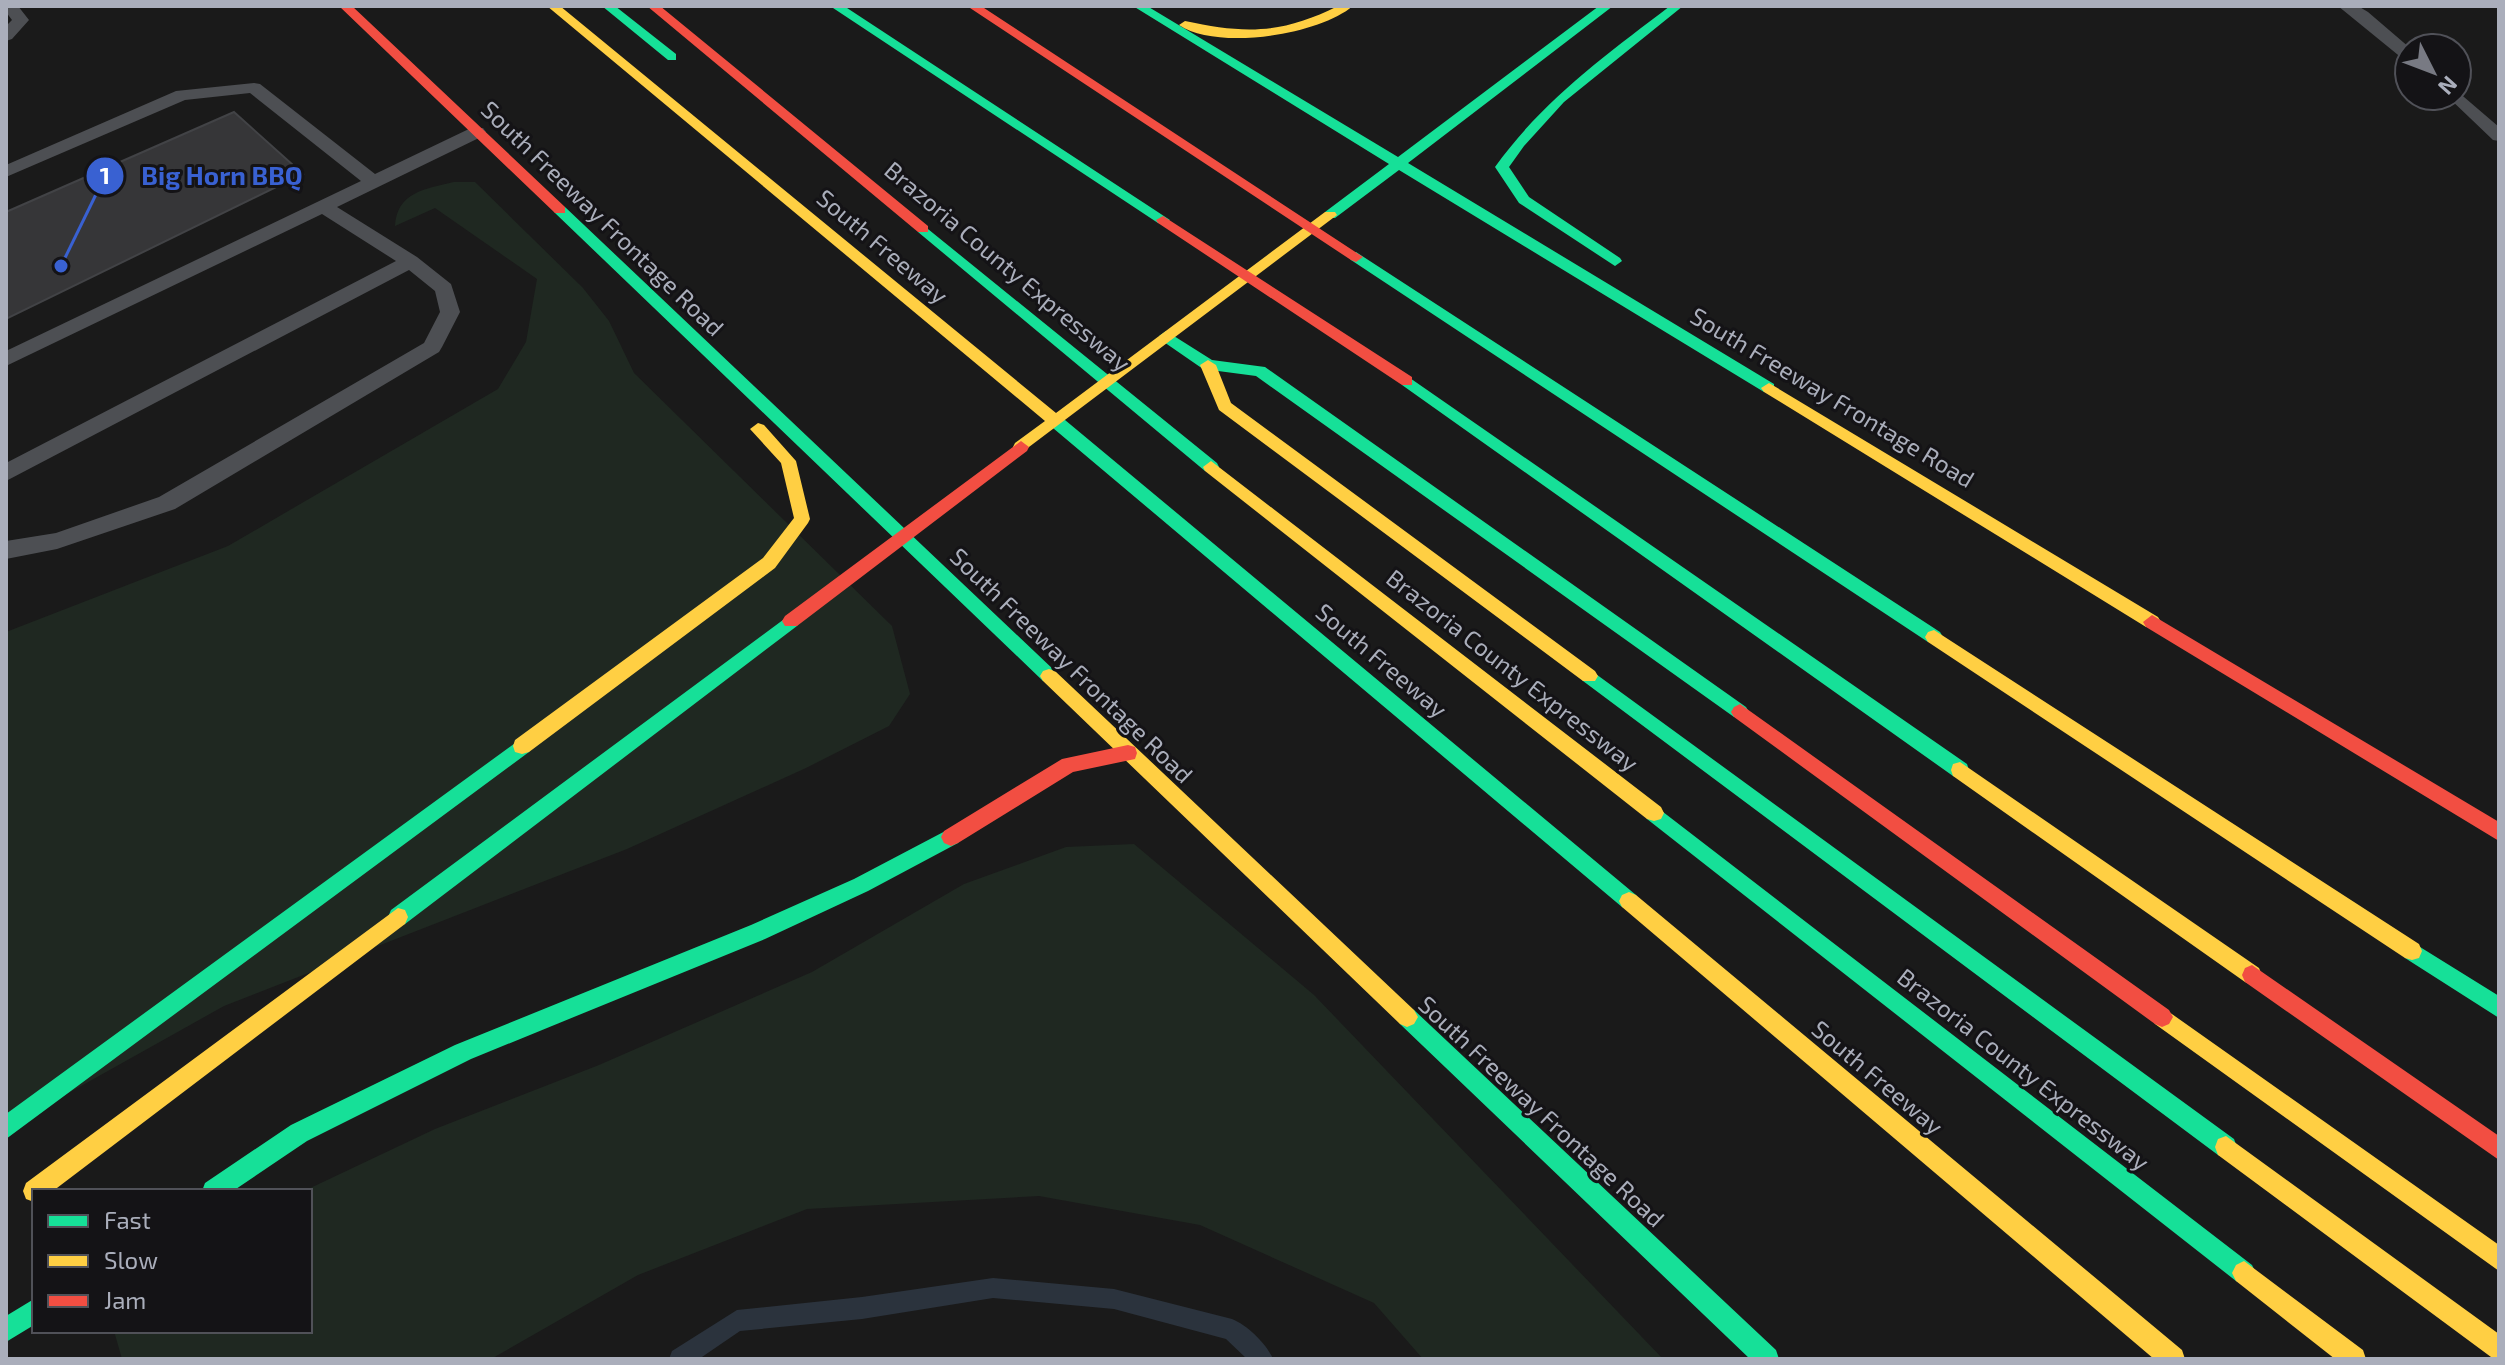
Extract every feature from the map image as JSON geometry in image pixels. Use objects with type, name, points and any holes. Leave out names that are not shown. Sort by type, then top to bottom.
[{"type":"main road","name":"South Freeway Frontage Road","points":[[345,6],[1767,1359]]},
{"type":"main road","name":"South Freeway","points":[[553,6],[1261,591],[2173,1359]]},
{"type":"main road","points":[[608,6],[686,67]]},
{"type":"main road","name":"Brazoria County Expressway","points":[[653,6],[1211,467],[2354,1359]]},
{"type":"main road","points":[[836,6],[1395,373],[2499,1149]]},
{"type":"main road","points":[[868,6],[906,52]]},
{"type":"main road","points":[[973,6],[2499,1008]]},
{"type":"main road","name":"South Freeway Frontage Road","points":[[1139,6],[2499,832]]},
{"type":"main road","points":[[1159,18],[1214,32],[1267,35],[1296,30],[1347,6]]},
{"type":"main road","points":[[37,1189],[1607,6]]},
{"type":"main road","points":[[1628,269],[1524,200],[1502,167],[1522,136],[1562,97],[1677,6]]},
{"type":"main road","points":[[712,80],[791,120]]},
{"type":"main road","points":[[642,290],[675,348]]},
{"type":"main road","points":[[1166,336],[1208,365],[1260,371],[1481,526],[2499,1259]]},
{"type":"main road","points":[[1208,365],[1224,406],[1235,415],[2499,1349]]},
{"type":"main road","points":[[1767,366],[1843,433]]},
{"type":"main road","points":[[6,1128],[769,563],[802,519],[788,461],[749,419]]},
{"type":"main road","points":[[216,1189],[299,1133],[463,1052],[758,932],[861,885],[969,827],[1069,765],[1128,753]]},
{"type":"main road","points":[[15,1205],[32,1192]]},
{"type":"main road","points":[[6,1330],[32,1312]]},
{"type":"lane","points":[[6,36],[21,20],[9,6]]},
{"type":"lane","points":[[2346,6],[2362,15],[2393,42]]},
{"type":"lane","points":[[6,172],[182,95],[254,88],[373,182]]},
{"type":"lane","points":[[2473,112],[2499,136]]},
{"type":"lane","points":[[6,359],[477,132]]},
{"type":"lane","points":[[6,550],[57,541],[167,503],[432,347],[450,312],[444,288],[410,261],[323,206]]},
{"type":"lane","points":[[6,473],[410,261]]},
{"type":"shaded area","points":[[454,182],[475,182],[583,288],[609,321],[634,373],[892,626],[910,694],[889,726],[806,768],[627,849],[224,1006],[6,1128],[6,632],[228,546],[498,389],[526,342],[537,279],[435,208],[395,226],[401,206],[407,199],[423,190]]},
{"type":"shaded area","points":[[1134,844],[1314,995],[1663,1359],[1423,1359],[1374,1303],[1200,1225],[1039,1196],[807,1209],[638,1275],[491,1359],[122,1359],[115,1333],[312,1333],[312,1189],[308,1189],[435,1129],[599,1065],[812,972],[964,884],[1066,847]]},
{"type":"building","points":[[234,112],[303,174],[6,319],[6,212]]},
{"type":"waterway","points":[[680,1359],[737,1321],[862,1308],[993,1288],[1114,1299],[1232,1330],[1262,1359]]},
{"type":"traffic: fast","points":[[608,6],[672,57]]},
{"type":"traffic: fast","points":[[836,6],[1163,220]]},
{"type":"traffic: fast","points":[[1139,6],[1769,388]]},
{"type":"traffic: fast","points":[[1330,215],[1607,6]]},
{"type":"traffic: fast","points":[[1615,261],[1524,200],[1502,167],[1519,143],[1560,100],[1677,6]]},
{"type":"traffic: fast","points":[[560,210],[1049,676]]},
{"type":"traffic: fast","points":[[923,229],[1211,467]]},
{"type":"traffic: fast","points":[[1356,257],[1934,637]]},
{"type":"traffic: fast","points":[[1166,336],[1208,365],[1260,371],[1740,712]]},
{"type":"traffic: fast","points":[[1407,381],[1960,770]]},
{"type":"traffic: fast","points":[[1053,419],[1629,901]]},
{"type":"traffic: fast","points":[[398,917],[791,621]]},
{"type":"traffic: fast","points":[[1589,676],[2226,1147]]},
{"type":"traffic: fast","points":[[6,1128],[522,746]]},
{"type":"traffic: fast","points":[[1654,813],[2244,1273]]},
{"type":"traffic: fast","points":[[216,1189],[299,1133],[463,1052],[758,932],[861,885],[951,837]]},
{"type":"traffic: fast","points":[[2412,951],[2499,1008]]},
{"type":"traffic: fast","points":[[1407,1017],[1767,1359]]},
{"type":"traffic: fast","points":[[6,1330],[32,1312]]},
{"type":"traffic: slow","points":[[553,6],[1053,419]]},
{"type":"traffic: slow","points":[[1185,25],[1231,33],[1268,34],[1305,25],[1347,6]]},
{"type":"traffic: slow","points":[[1021,447],[1330,215]]},
{"type":"traffic: slow","points":[[1208,365],[1224,406],[1589,676]]},
{"type":"traffic: slow","points":[[1769,388],[2152,622]]},
{"type":"traffic: slow","points":[[522,746],[769,563],[802,519],[788,461],[758,429]]},
{"type":"traffic: slow","points":[[1211,467],[1654,813]]},
{"type":"traffic: slow","points":[[1934,637],[2412,951]]},
{"type":"traffic: slow","points":[[1049,676],[1407,1017]]},
{"type":"traffic: slow","points":[[1960,770],[2252,975]]},
{"type":"traffic: slow","points":[[1629,901],[2173,1359]]},
{"type":"traffic: slow","points":[[37,1189],[398,917]]},
{"type":"traffic: slow","points":[[2162,1017],[2499,1259]]},
{"type":"traffic: slow","points":[[2226,1147],[2499,1349]]},
{"type":"traffic: slow","points":[[2244,1273],[2354,1359]]},
{"type":"traffic: jam","points":[[345,6],[560,210]]},
{"type":"traffic: jam","points":[[653,6],[923,229]]},
{"type":"traffic: jam","points":[[973,6],[1356,257]]},
{"type":"traffic: jam","points":[[1163,220],[1407,381]]},
{"type":"traffic: jam","points":[[791,621],[1021,447]]},
{"type":"traffic: jam","points":[[2152,622],[2499,832]]},
{"type":"traffic: jam","points":[[1740,712],[2162,1017]]},
{"type":"traffic: jam","points":[[951,837],[1069,765],[1128,753]]},
{"type":"traffic: jam","points":[[2252,975],[2499,1149]]},
{"type":"place","name":"Big Horn BBQ","points":[[61,266]]}]
